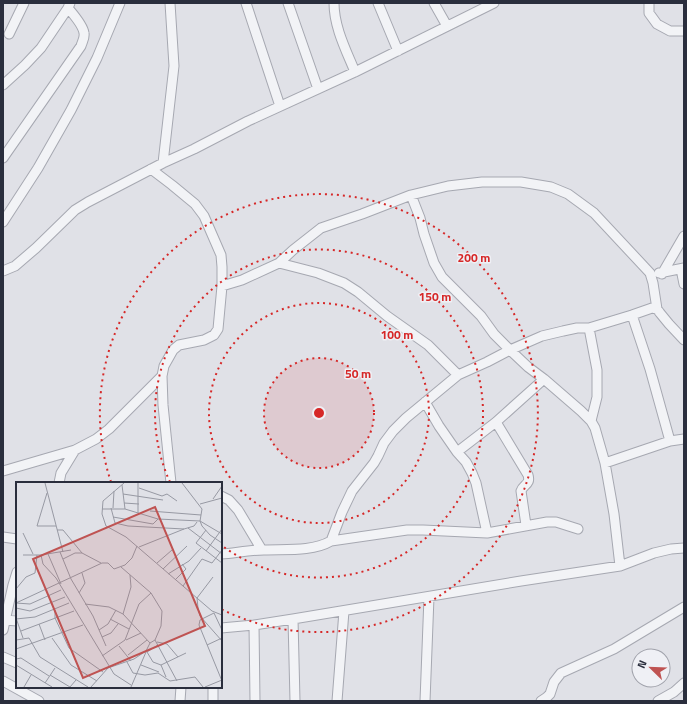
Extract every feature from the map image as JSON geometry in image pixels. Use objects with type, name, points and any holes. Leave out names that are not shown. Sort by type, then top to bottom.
[{"type":"street","points":[[9,34],[24,3]]},
{"type":"street","points":[[3,222],[38,168],[71,110],[97,58],[120,3]]},
{"type":"street","points":[[163,163],[174,66],[170,3]]},
{"type":"street","points":[[288,3],[318,89]]},
{"type":"street","points":[[334,3],[340,35],[356,72]]},
{"type":"street","points":[[378,3],[398,51]]},
{"type":"street","points":[[434,3],[447,26]]},
{"type":"street","points":[[3,271],[15,266],[75,210],[88,202],[248,121],[356,72],[494,3]]},
{"type":"street","points":[[649,3],[649,13],[657,24],[670,31],[684,31]]},
{"type":"street","points":[[246,4],[280,106]]},
{"type":"street","points":[[3,85],[41,48],[69,5],[84,33],[84,39],[81,46],[3,158]]},
{"type":"street","points":[[151,169],[194,204],[204,216],[221,255],[222,267],[222,286],[218,329],[214,335],[204,340],[179,345],[172,350],[164,366],[162,376],[163,405],[171,482]]},
{"type":"street","points":[[222,286],[242,280],[279,263],[293,250],[322,228],[412,195],[448,186],[482,182],[521,182],[551,187],[568,194],[594,213],[650,273],[657,309],[684,340]]},
{"type":"street","points":[[412,195],[434,263],[442,277],[481,316],[494,334],[510,350],[591,420],[595,428],[605,463],[614,514],[620,566]]},
{"type":"street","points":[[662,274],[684,236]]},
{"type":"street","points":[[279,263],[318,273],[344,282],[428,346],[458,375]]},
{"type":"street","points":[[650,273],[662,274],[683,268],[684,284]]},
{"type":"street","points":[[331,541],[352,491],[374,463],[384,443],[393,431],[406,418],[458,375],[542,336],[578,328],[589,328],[652,308],[657,309]]},
{"type":"street","points":[[632,315],[650,369],[670,441]]},
{"type":"street","points":[[589,328],[597,370],[597,397],[591,420]]},
{"type":"street","points":[[3,471],[74,450],[96,439],[109,429],[162,376]]},
{"type":"street","points":[[457,452],[496,422],[544,379]]},
{"type":"street","points":[[425,402],[472,473],[476,483],[487,533]]},
{"type":"street","points":[[496,422],[528,475],[528,483],[520,491],[526,525]]},
{"type":"street","points":[[605,463],[670,441],[684,439]]},
{"type":"street","points":[[59,482],[61,473],[74,450]]},
{"type":"street","points":[[222,496],[229,500],[238,510],[262,550]]},
{"type":"street","points":[[222,554],[303,548],[324,545],[331,541],[407,530],[487,533],[546,522],[556,522],[578,529]]},
{"type":"street","points":[[3,537],[16,539]]},
{"type":"street","points":[[222,628],[294,619],[620,566],[654,553],[684,548]]},
{"type":"street","points":[[3,630],[16,575]]},
{"type":"street","points":[[425,701],[429,597]]},
{"type":"street","points":[[541,701],[550,694],[554,682],[561,673],[614,649],[684,606]]},
{"type":"street","points":[[337,701],[344,611]]},
{"type":"street","points":[[294,619],[295,701]]},
{"type":"street","points":[[5,620],[16,621]]},
{"type":"street","points":[[254,625],[255,701]]},
{"type":"street","points":[[3,657],[16,663]]},
{"type":"street","points":[[3,681],[39,701]]},
{"type":"street","points":[[658,701],[674,692],[684,683]]},
{"type":"street","points":[[180,701],[181,688]]},
{"type":"street","points":[[213,688],[213,701]]}]
